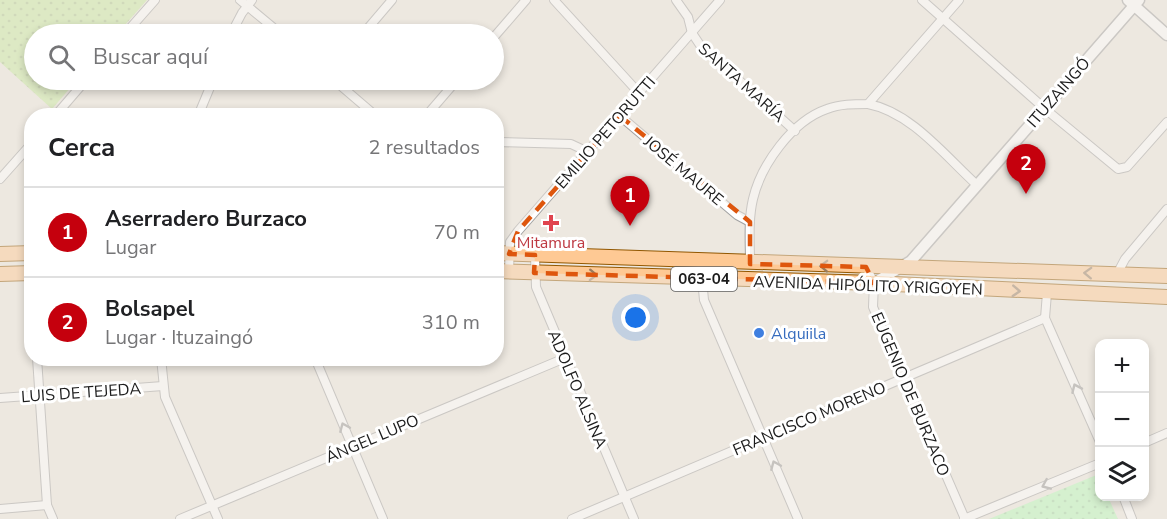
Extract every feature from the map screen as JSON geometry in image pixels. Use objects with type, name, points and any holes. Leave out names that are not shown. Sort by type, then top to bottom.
[{"type":"main road","points":[[0,254],[24,253]]},
{"type":"main road","name":"AVENIDA HIPÓLITO YRIGOYEN","points":[[504,254],[750,264],[1167,276]]},
{"type":"main road","name":"AVENIDA HIPÓLITO YRIGOYEN","points":[[504,271],[874,283],[1167,297]]},
{"type":"main road","points":[[0,274],[24,273]]},
{"type":"street","points":[[134,24],[155,0]]},
{"type":"street","points":[[372,24],[392,0]]},
{"type":"street","points":[[504,25],[526,0]]},
{"type":"street","points":[[554,0],[639,93]]},
{"type":"street","name":"SANTA MARÍA","points":[[676,0],[688,17],[692,33],[700,45],[795,130]]},
{"type":"street","name":"EMILIO PETORUTTI","points":[[504,252],[518,231],[720,0]]},
{"type":"street","points":[[922,0],[1113,166],[1123,170],[1127,167],[1167,122]]},
{"type":"street","points":[[868,104],[959,0]]},
{"type":"street","points":[[236,24],[247,2],[270,24]]},
{"type":"street","points":[[1134,2],[1167,35]]},
{"type":"street","name":"ITUZAINGÓ","points":[[874,283],[904,267],[1134,2]]},
{"type":"street","points":[[62,108],[77,90]]},
{"type":"street","points":[[201,108],[209,90]]},
{"type":"street","points":[[346,90],[367,108]]},
{"type":"street","points":[[433,108],[448,90]]},
{"type":"street","points":[[750,264],[750,222],[753,200],[764,172],[795,130],[808,119],[826,109],[868,104],[880,106],[904,119],[977,185]]},
{"type":"street","name":"JOSÉ MAURE","points":[[620,116],[737,215],[750,222]]},
{"type":"street","points":[[504,142],[571,144],[588,152]]},
{"type":"street","points":[[0,179],[24,152]]},
{"type":"street","points":[[1117,274],[1125,259],[1167,209]]},
{"type":"street","name":"ADOLFO ALSINA","points":[[535,255],[536,287],[634,519]]},
{"type":"street","name":"EUGENIO DE BURZACO","points":[[866,267],[874,283],[873,307],[965,519]]},
{"type":"street","points":[[702,279],[704,300],[798,519]]},
{"type":"street","points":[[1047,293],[1046,318],[1095,431]]},
{"type":"street","name":"FRANCISCO MORENO","points":[[573,519],[1046,318]]},
{"type":"street","name":"ÁNGEL LUPO","points":[[180,519],[565,358]]},
{"type":"street","points":[[37,366],[46,505],[52,519]]},
{"type":"street","points":[[162,366],[163,386],[218,519]]},
{"type":"street","points":[[318,366],[383,519]]},
{"type":"street","name":"LUIS DE TEJEDA","points":[[0,398],[163,386]]},
{"type":"street","points":[[1149,441],[1167,433]]},
{"type":"street","points":[[965,519],[1095,465]]},
{"type":"street","points":[[1125,501],[1132,519]]},
{"type":"street","points":[[0,509],[46,505]]},
{"type":"highlighted area","points":[[620,116],[750,222],[750,264],[866,267],[874,283],[534,273],[535,255],[509,254],[518,231]]},
{"type":"green space","points":[[0,0],[147,0],[126,24],[24,24],[24,84],[0,62]]},
{"type":"green space","points":[[31,90],[68,90],[51,108]]},
{"type":"green space","points":[[1095,476],[1095,501],[1110,501],[1118,519],[989,519]]},
{"type":"place","name":"Bolsapel","points":[[1026,194]]},
{"type":"place","name":"Mitamura","points":[[551,223]]},
{"type":"place","name":"Aserradero Burzaco","points":[[630,226]]},
{"type":"place","name":"Alquiila","points":[[759,333]]}]
